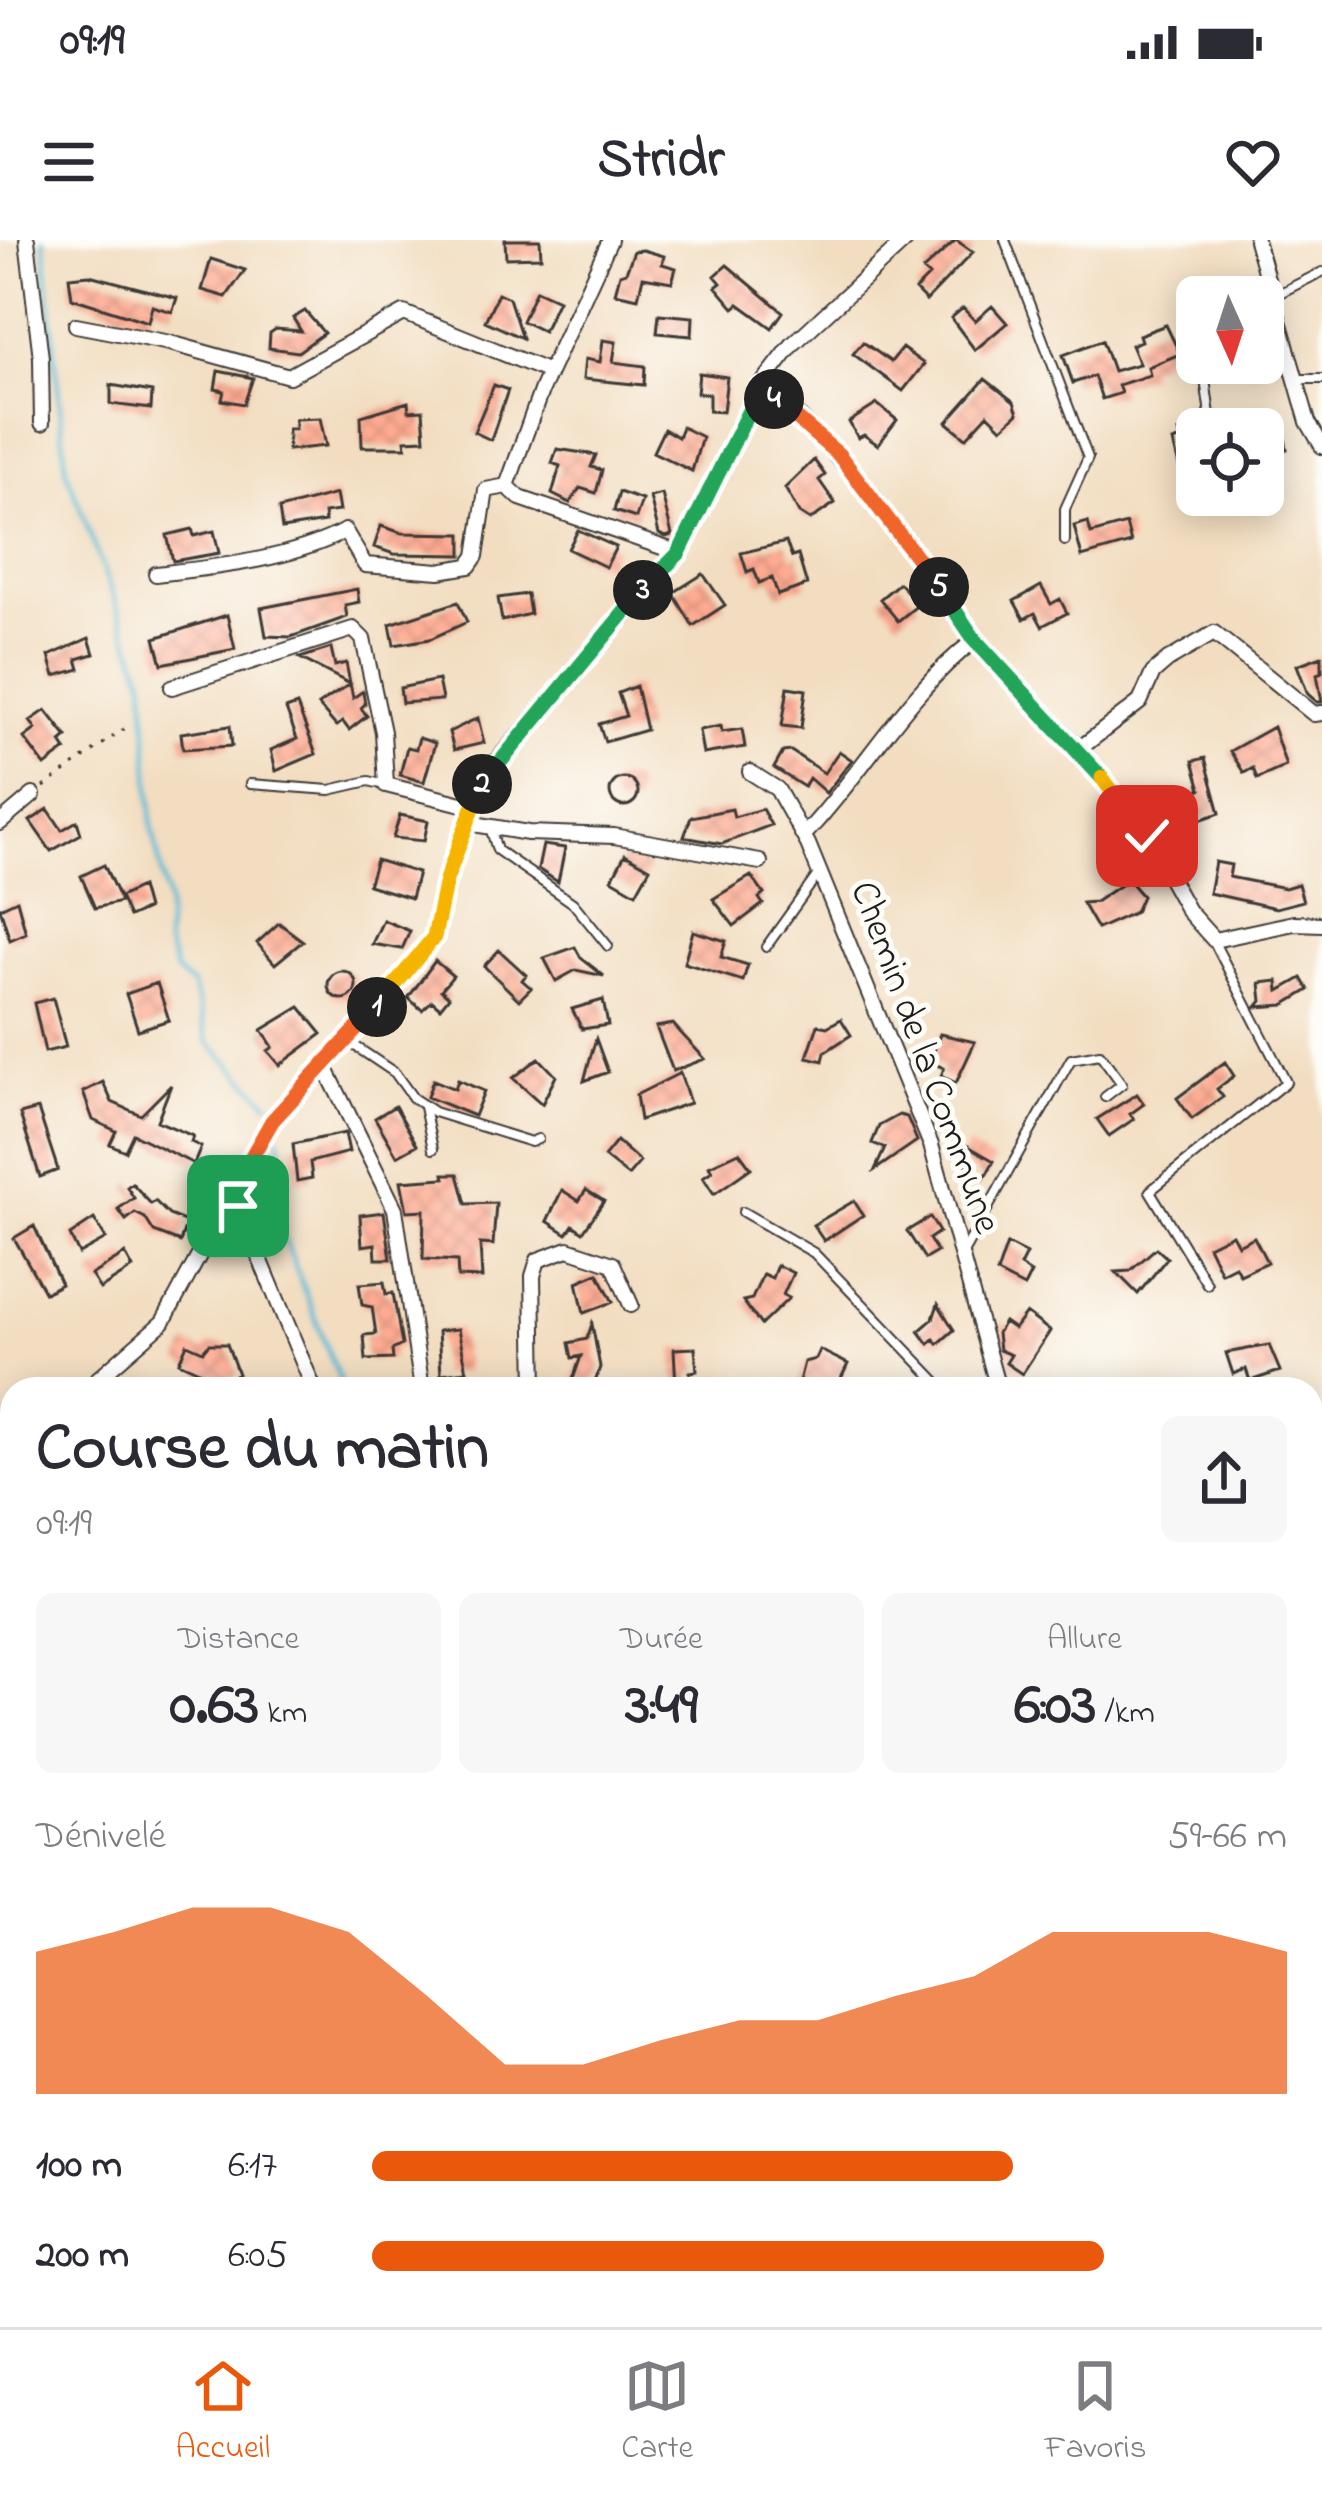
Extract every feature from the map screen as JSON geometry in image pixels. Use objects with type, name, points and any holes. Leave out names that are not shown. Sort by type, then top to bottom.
[{"type":"street","points":[[27,240],[41,358],[42,423]]},
{"type":"street","points":[[507,486],[549,372],[610,240]]},
{"type":"street","points":[[100,1377],[163,1322],[272,1121],[348,1041],[434,937],[446,880],[487,772],[679,553],[760,388],[793,344],[906,240]]},
{"type":"street","points":[[1256,240],[1267,276]]},
{"type":"street","points":[[76,325],[170,343],[289,376],[404,313],[549,372]]},
{"type":"street","points":[[1284,333],[1308,422],[1322,446]]},
{"type":"street","points":[[760,388],[839,455],[975,640],[1079,749],[1147,836],[1188,911],[1214,940],[1294,923],[1322,924]]},
{"type":"street","points":[[507,486],[520,497],[679,553]]},
{"type":"street","points":[[156,574],[262,557],[324,542],[345,531],[364,566],[439,571],[469,566],[476,556],[486,490],[507,486]]},
{"type":"street","points":[[172,687],[353,629],[363,639],[383,732],[386,785],[474,807]]},
{"type":"street","points":[[1079,749],[1140,702],[1153,673],[1168,660],[1214,633],[1292,700],[1314,714],[1322,712]]},
{"type":"street","points":[[803,835],[887,739],[914,695],[975,640]]},
{"type":"street","name":"Chemin de la Commune","points":[[750,772],[778,789],[803,835],[931,1145],[995,1377]]},
{"type":"street","points":[[0,824],[33,795]]},
{"type":"street","points":[[468,823],[614,836],[760,862]]},
{"type":"street","points":[[325,1067],[394,1209],[420,1377]]},
{"type":"street","points":[[232,1191],[309,1377]]},
{"type":"street","points":[[535,1377],[533,1276],[538,1260],[568,1249],[613,1264],[632,1305]]},
{"type":"lane","points":[[1005,240],[1088,458],[1065,509],[1065,541]]},
{"type":"lane","points":[[1284,291],[1322,272]]},
{"type":"lane","points":[[1300,379],[1322,379]]},
{"type":"lane","points":[[250,784],[331,790],[369,781],[386,785]]},
{"type":"lane","points":[[490,827],[497,850],[573,902],[608,946]]},
{"type":"lane","points":[[766,947],[820,872]]},
{"type":"lane","points":[[1207,1284],[1150,1191],[1286,1082],[1214,940]]},
{"type":"lane","points":[[348,1041],[395,1073],[424,1105],[531,1142],[538,1139]]},
{"type":"lane","points":[[963,1255],[1071,1059],[1100,1054],[1122,1084],[1105,1097]]},
{"type":"lane","points":[[424,1105],[433,1149]]},
{"type":"lane","points":[[743,1212],[814,1253],[933,1377]]},
{"type":"path","points":[[33,795],[129,725]]},
{"type":"building","points":[[505,240],[540,240],[541,257],[506,258]]},
{"type":"building","points":[[956,240],[973,252],[926,301],[915,290],[929,276],[923,270]]},
{"type":"building","points":[[634,251],[664,256],[662,264],[676,268],[672,282],[643,277],[638,298],[615,293]]},
{"type":"building","points":[[211,259],[245,270],[226,297],[202,290]]},
{"type":"building","points":[[727,265],[783,312],[772,328],[739,304],[734,308],[716,287],[721,283],[715,276]]},
{"type":"building","points":[[89,275],[177,298],[172,312],[152,306],[148,322],[72,298],[69,277]]},
{"type":"building","points":[[536,290],[558,300],[543,331],[522,321]]},
{"type":"building","points":[[498,293],[509,298],[522,338],[485,321]]},
{"type":"building","points":[[992,306],[1007,323],[975,350],[951,318],[963,308],[975,321]]},
{"type":"building","points":[[305,311],[324,333],[298,352],[269,348],[270,333],[276,329],[301,331],[293,318]]},
{"type":"building","points":[[659,314],[693,317],[692,336],[657,333]]},
{"type":"building","points":[[1166,325],[1176,356],[1148,367],[1150,375],[1118,385],[1121,393],[1102,399],[1094,376],[1073,383],[1063,355],[1102,340],[1113,371],[1139,364],[1131,345],[1141,341],[1139,335]]},
{"type":"building","points":[[603,340],[616,342],[613,362],[645,366],[644,385],[583,379],[585,359],[600,362]]},
{"type":"building","points":[[863,342],[891,362],[902,348],[924,364],[903,391],[853,354]]},
{"type":"building","points":[[218,371],[253,378],[244,404],[222,400],[224,391],[215,389]]},
{"type":"building","points":[[699,373],[727,377],[723,412],[709,411],[709,394],[697,393]]},
{"type":"building","points":[[985,379],[1014,402],[1018,413],[1002,428],[988,414],[966,438],[947,422]]},
{"type":"building","points":[[111,385],[152,392],[151,409],[111,404]]},
{"type":"building","points":[[494,385],[508,390],[491,440],[474,432]]},
{"type":"building","points":[[408,402],[409,411],[423,410],[425,439],[405,440],[406,447],[362,447],[361,416]]},
{"type":"building","points":[[877,404],[897,420],[878,445],[864,435],[858,438],[849,422]]},
{"type":"building","points":[[320,418],[326,446],[288,450],[288,429],[295,429],[295,419]]},
{"type":"building","points":[[682,427],[702,437],[692,471],[653,452],[664,429],[678,437]]},
{"type":"building","points":[[557,449],[596,455],[591,467],[602,470],[596,493],[580,488],[570,503],[552,494],[560,466],[552,463]]},
{"type":"building","points":[[814,460],[825,475],[819,480],[835,503],[810,520],[799,513],[785,488]]},
{"type":"building","points":[[619,492],[642,500],[636,518],[614,511]]},
{"type":"building","points":[[336,494],[339,511],[324,513],[325,522],[282,529],[279,509]]},
{"type":"building","points":[[662,494],[672,535],[666,537],[659,534],[650,497]]},
{"type":"building","points":[[1088,522],[1091,534],[1126,524],[1131,543],[1082,557],[1074,526]]},
{"type":"building","points":[[381,526],[402,533],[462,534],[462,555],[394,554],[374,547]]},
{"type":"building","points":[[192,529],[194,536],[214,531],[219,553],[173,561],[167,535]]},
{"type":"building","points":[[578,530],[616,547],[606,567],[568,549]]},
{"type":"building","points":[[786,542],[792,557],[798,555],[807,585],[778,595],[772,578],[759,583],[754,569],[747,572],[741,553]]},
{"type":"building","points":[[703,574],[725,605],[693,626],[673,593]]},
{"type":"building","points":[[899,583],[919,604],[898,621],[880,599]]},
{"type":"building","points":[[1041,586],[1051,604],[1060,599],[1067,613],[1042,626],[1035,613],[1024,619],[1014,601]]},
{"type":"building","points":[[357,589],[359,602],[345,605],[347,617],[291,637],[266,636],[261,608]]},
{"type":"building","points":[[527,594],[530,614],[502,621],[498,598]]},
{"type":"building","points":[[458,602],[467,622],[430,639],[394,645],[390,624]]},
{"type":"building","points":[[227,615],[235,649],[162,664],[155,638]]},
{"type":"building","points":[[89,638],[94,654],[77,659],[80,669],[55,676],[49,656]]},
{"type":"building","points":[[331,648],[335,666],[346,663],[353,698],[363,691],[361,708],[367,716],[349,730],[343,722],[336,726],[318,705],[350,684],[300,658]]},
{"type":"building","points":[[1322,656],[1322,672],[1317,674],[1322,702],[1317,702],[1308,694],[1297,665]]},
{"type":"building","points":[[438,680],[442,700],[402,703],[400,688]]},
{"type":"building","points":[[636,686],[646,730],[605,742],[599,724],[626,716],[618,693]]},
{"type":"building","points":[[788,687],[806,690],[801,728],[782,726]]},
{"type":"building","points":[[297,705],[316,754],[276,771],[271,750],[297,739],[286,709]]},
{"type":"building","points":[[46,710],[67,737],[61,742],[66,750],[45,766],[24,738],[36,729],[30,721]]},
{"type":"building","points":[[478,718],[484,743],[454,750],[449,732]]},
{"type":"building","points":[[230,726],[232,746],[183,749],[181,733]]},
{"type":"building","points":[[721,726],[722,732],[742,729],[745,747],[703,754],[699,730]]},
{"type":"building","points":[[1273,727],[1286,766],[1257,779],[1253,768],[1244,773],[1230,751]]},
{"type":"building","points":[[419,738],[435,743],[424,782],[400,775],[407,747],[416,749]]},
{"type":"building","points":[[791,751],[824,773],[839,751],[852,760],[826,793],[809,778],[804,787],[774,768],[783,752]]},
{"type":"building","points":[[1205,758],[1220,813],[1158,834],[1151,824],[1177,816],[1174,806],[1193,800],[1191,792],[1201,789],[1193,761]]},
{"type":"building","points":[[624,778],[634,782],[638,792],[634,802],[624,806],[614,802],[610,792],[614,782]]},
{"type":"building","points":[[48,809],[62,830],[77,821],[81,834],[51,851],[30,821]]},
{"type":"building","points":[[732,809],[734,817],[762,809],[771,825],[722,844],[684,837],[691,817]]},
{"type":"building","points":[[400,815],[428,821],[424,841],[393,838]]},
{"type":"building","points":[[543,845],[565,848],[558,882],[538,869]]},
{"type":"building","points":[[625,854],[650,868],[636,893],[612,879]]},
{"type":"building","points":[[376,860],[418,873],[411,898],[368,885]]},
{"type":"building","points":[[1215,862],[1231,865],[1229,877],[1285,888],[1298,884],[1303,901],[1276,908],[1209,893]]},
{"type":"building","points":[[104,865],[121,902],[95,908],[81,876]]},
{"type":"building","points":[[751,876],[764,894],[759,898],[763,904],[734,926],[713,899]]},
{"type":"building","points":[[1128,880],[1142,896],[1135,912],[1097,929],[1082,903],[1095,902]]},
{"type":"building","points":[[141,887],[147,909],[129,917],[120,897]]},
{"type":"building","points":[[17,900],[26,933],[10,940],[0,908]]},
{"type":"building","points":[[383,920],[410,931],[402,949],[372,944]]},
{"type":"building","points":[[279,923],[303,941],[275,964],[257,943]]},
{"type":"building","points":[[693,931],[726,941],[721,957],[748,965],[743,981],[684,963]]},
{"type":"building","points":[[575,947],[604,976],[576,970],[556,981],[544,958]]},
{"type":"building","points":[[499,950],[526,975],[522,980],[531,988],[519,1000],[484,966]]},
{"type":"building","points":[[435,961],[453,976],[441,990],[449,997],[440,1008],[432,1001],[422,1010],[408,998]]},
{"type":"building","points":[[342,971],[352,975],[356,985],[352,995],[342,999],[332,995],[328,985],[332,975]]},
{"type":"building","points":[[1302,978],[1309,990],[1284,1005],[1257,1007],[1262,1001],[1260,983],[1278,981],[1279,991]]},
{"type":"building","points":[[157,983],[169,1020],[138,1030],[126,994]]},
{"type":"building","points":[[53,998],[66,1047],[45,1052],[34,1003]]},
{"type":"building","points":[[603,1000],[608,1025],[582,1029],[572,1009]]},
{"type":"building","points":[[300,1007],[322,1034],[280,1065],[268,1051],[273,1047],[262,1030]]},
{"type":"building","points":[[841,1019],[851,1035],[825,1052],[823,1061],[807,1057],[818,1025],[827,1027]]},
{"type":"building","points":[[673,1024],[705,1059],[673,1071],[656,1027]]},
{"type":"building","points":[[940,1034],[975,1042],[956,1083],[941,1076],[944,1068],[930,1062]]},
{"type":"building","points":[[596,1039],[608,1072],[584,1081],[591,1055]]},
{"type":"building","points":[[539,1058],[556,1076],[542,1104],[513,1078]]},
{"type":"building","points":[[1225,1062],[1234,1076],[1217,1089],[1223,1097],[1192,1119],[1177,1098]]},
{"type":"building","points":[[680,1073],[690,1103],[640,1120],[636,1095]]},
{"type":"building","points":[[433,1080],[455,1089],[458,1080],[484,1091],[474,1116],[427,1097]]},
{"type":"building","points":[[103,1082],[112,1102],[141,1115],[171,1085],[157,1121],[193,1136],[191,1142],[201,1147],[194,1164],[133,1134],[125,1151],[110,1144],[116,1131],[93,1120],[83,1092]]},
{"type":"building","points":[[1137,1094],[1144,1104],[1130,1114],[1134,1119],[1109,1136],[1097,1119]]},
{"type":"building","points":[[395,1106],[417,1145],[397,1156],[375,1118]]},
{"type":"building","points":[[38,1109],[58,1170],[40,1177],[20,1114]]},
{"type":"building","points":[[899,1115],[907,1117],[917,1141],[875,1170],[885,1148],[872,1143],[879,1126]]},
{"type":"building","points":[[345,1133],[349,1152],[310,1162],[312,1178],[297,1181],[293,1144]]},
{"type":"building","points":[[617,1141],[640,1162],[628,1176],[604,1157]]},
{"type":"building","points":[[968,1146],[994,1161],[984,1179],[960,1160]]},
{"type":"building","points":[[739,1152],[751,1168],[714,1194],[703,1177],[712,1171],[709,1166]]},
{"type":"building","points":[[444,1174],[458,1174],[466,1204],[496,1203],[493,1245],[480,1244],[482,1278],[458,1277],[457,1261],[423,1259],[424,1210],[407,1211],[401,1181],[445,1178]]},
{"type":"building","points":[[132,1183],[151,1204],[155,1201],[169,1215],[187,1222],[180,1242],[154,1232],[135,1213],[126,1220],[118,1209],[134,1198],[127,1187]]},
{"type":"building","points":[[562,1190],[579,1201],[586,1190],[604,1201],[583,1232],[573,1225],[567,1234],[547,1221]]},
{"type":"building","points":[[854,1201],[863,1215],[824,1241],[813,1225]]},
{"type":"building","points":[[384,1212],[391,1259],[376,1259],[375,1244],[362,1246],[360,1215]]},
{"type":"building","points":[[930,1217],[939,1232],[929,1239],[937,1252],[925,1259],[907,1231]]},
{"type":"building","points":[[94,1219],[106,1239],[79,1254],[70,1235]]},
{"type":"building","points":[[34,1226],[61,1284],[45,1293],[14,1238]]},
{"type":"building","points":[[1232,1234],[1238,1245],[1254,1237],[1267,1262],[1240,1275],[1235,1266],[1221,1273],[1208,1246]]},
{"type":"building","points":[[1007,1244],[1026,1254],[1020,1266],[1031,1273],[1024,1287],[997,1273]]},
{"type":"building","points":[[1156,1248],[1167,1258],[1138,1294],[1116,1272],[1130,1271]]},
{"type":"building","points":[[125,1254],[133,1268],[100,1289],[91,1275]]},
{"type":"building","points":[[777,1265],[793,1273],[783,1295],[789,1298],[761,1325],[743,1301],[752,1299],[763,1274],[772,1278]]},
{"type":"building","points":[[598,1273],[613,1302],[584,1313],[577,1282]]},
{"type":"building","points":[[384,1282],[386,1294],[393,1293],[402,1345],[392,1350],[393,1359],[366,1360],[364,1335],[376,1334],[372,1307],[362,1305],[359,1284]]},
{"type":"building","points":[[938,1304],[954,1330],[938,1344],[934,1339],[929,1344],[919,1331],[933,1319]]},
{"type":"building","points":[[1026,1313],[1050,1331],[1022,1374],[1006,1363],[1011,1355],[999,1350],[997,1333],[1004,1322],[1014,1329]]},
{"type":"building","points":[[592,1324],[600,1367],[597,1377],[574,1377],[581,1356],[572,1358],[569,1343],[587,1339]]},
{"type":"building","points":[[458,1329],[467,1371],[441,1374],[438,1331]]},
{"type":"building","points":[[187,1344],[203,1351],[209,1344],[227,1344],[238,1374],[201,1377],[199,1371],[179,1362]]},
{"type":"building","points":[[1269,1345],[1280,1371],[1262,1377],[1249,1377],[1246,1369],[1233,1374],[1226,1353]]},
{"type":"building","points":[[695,1348],[697,1371],[690,1372],[690,1377],[676,1377],[674,1349]]},
{"type":"building","points":[[820,1350],[848,1364],[842,1377],[800,1377],[804,1362],[816,1359]]},
{"type":"waterway","points":[[44,240],[66,470],[144,679],[152,826],[168,904],[166,942],[176,972],[193,986],[208,1042],[269,1103]]},
{"type":"waterway","points":[[280,1137],[283,1235],[338,1377]]},
{"type":"route","points":[[238,1206],[232,1191],[272,1121],[325,1067],[434,937],[446,880],[487,772],[679,553],[760,388],[839,455],[975,640],[1076,745],[1147,836]]}]
